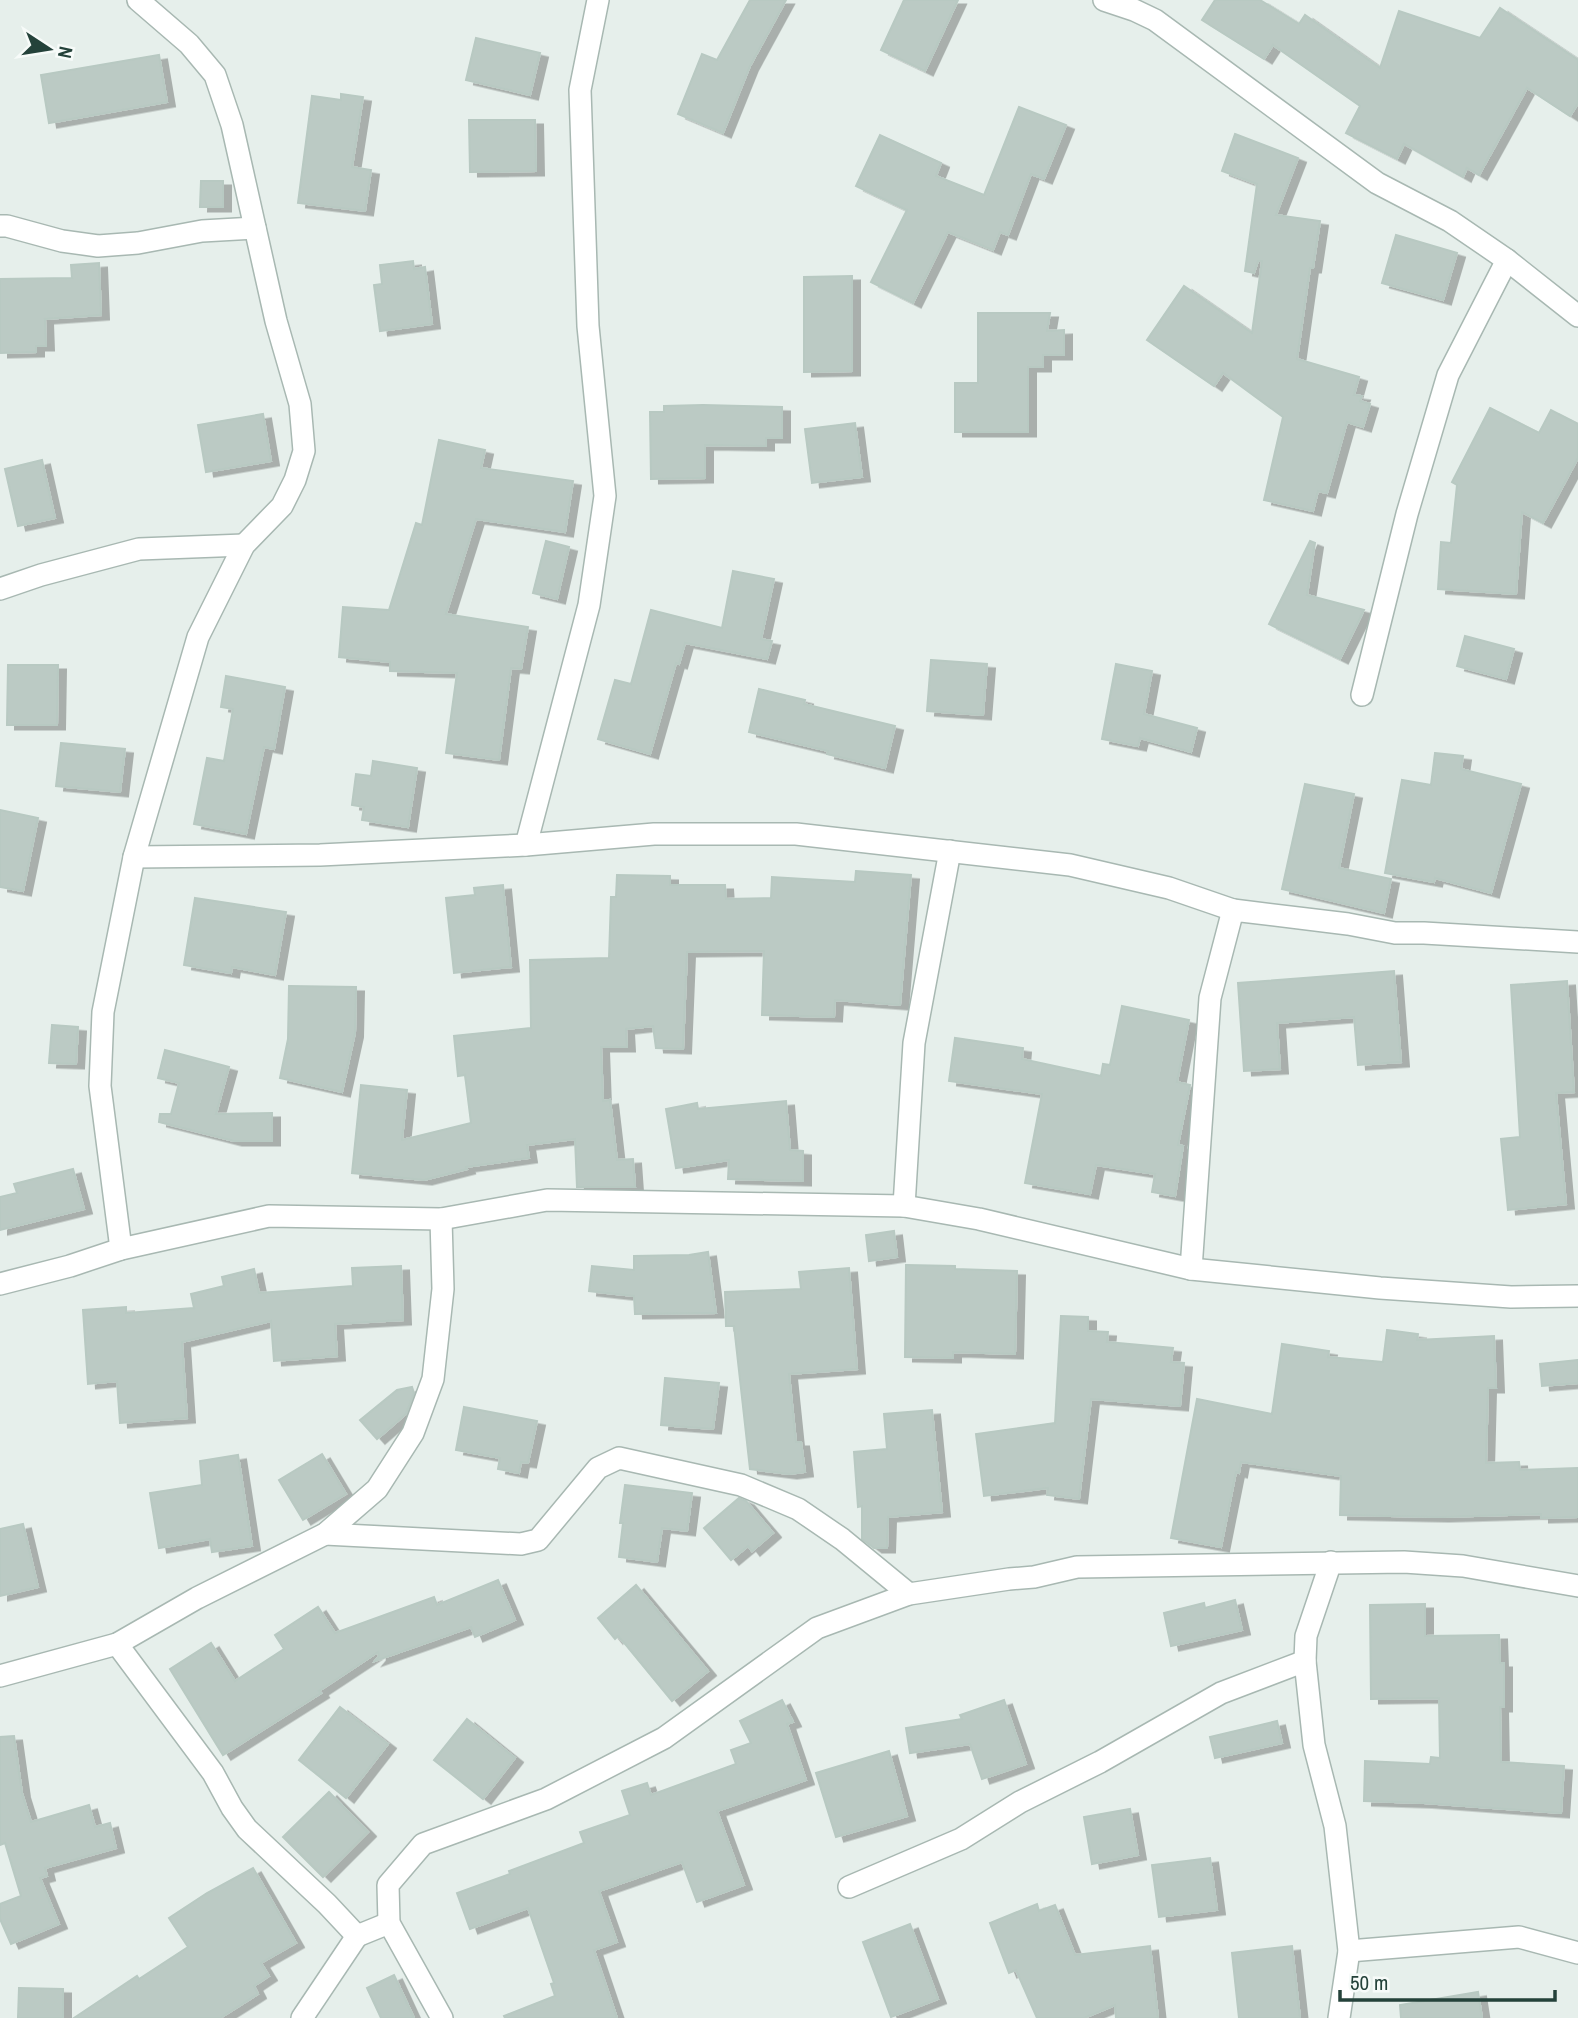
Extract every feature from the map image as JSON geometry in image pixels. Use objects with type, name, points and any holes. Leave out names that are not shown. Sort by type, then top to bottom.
[{"type":"street","points":[[121,1249],[100,1086],[103,1012],[134,857],[198,637],[244,545],[282,506],[295,480],[304,451],[300,404],[276,321],[232,125],[215,75],[189,44],[138,0]]},
{"type":"street","points":[[526,845],[589,605],[605,496],[588,326],[580,90],[598,0]]},
{"type":"street","points":[[1104,0],[1155,20],[1377,183],[1450,221],[1507,260],[1578,316]]},
{"type":"street","points":[[0,226],[62,241],[99,246],[138,243],[202,231],[255,228]]},
{"type":"street","points":[[1362,695],[1407,514],[1448,375],[1507,260]]},
{"type":"street","points":[[0,589],[41,575],[139,549],[244,545]]},
{"type":"street","points":[[134,857],[320,855],[526,845],[654,834],[796,834],[1070,865],[1169,888],[1233,910],[1348,924],[1395,933],[1578,942]]},
{"type":"street","points":[[904,1206],[914,1043],[950,851]]},
{"type":"street","points":[[1191,1269],[1210,998],[1233,910]]},
{"type":"street","points":[[0,1284],[70,1266],[121,1249],[269,1216],[441,1219],[547,1200],[904,1206],[979,1219],[1191,1269],[1459,1294],[1511,1297],[1578,1296]]},
{"type":"street","points":[[0,1676],[117,1644],[197,1598],[326,1534],[377,1489],[413,1433],[433,1379],[443,1289],[441,1219]]},
{"type":"street","points":[[326,1534],[521,1544],[538,1540],[598,1468],[618,1458],[741,1485],[798,1509],[842,1539],[909,1594]]},
{"type":"street","points":[[1331,1562],[1306,1636],[1305,1661],[1314,1745],[1335,1826],[1349,1951],[1339,2018]]},
{"type":"street","points":[[442,2018],[389,1923],[388,1885],[423,1844],[546,1799],[664,1738],[817,1628],[909,1594],[1034,1577],[1077,1567],[1404,1562],[1463,1566],[1578,1586]]},
{"type":"street","points":[[117,1644],[213,1773],[247,1829],[358,1936]]},
{"type":"street","points":[[849,1887],[961,1839],[1020,1802],[1100,1762],[1221,1693],[1305,1661]]},
{"type":"street","points":[[302,2018],[358,1936],[389,1923]]},
{"type":"street","points":[[1349,1951],[1519,1937],[1578,1953]]},
{"type":"building","points":[[750,0],[786,0],[750,66],[723,133],[678,114],[702,54],[717,60]]},
{"type":"building","points":[[904,0],[958,0],[925,71],[881,50]]},
{"type":"building","points":[[1215,0],[1260,0],[1299,24],[1305,15],[1380,68],[1399,11],[1480,38],[1500,8],[1578,60],[1578,103],[1570,116],[1527,88],[1479,175],[1467,168],[1463,177],[1404,144],[1397,159],[1346,133],[1360,106],[1273,45],[1264,59],[1202,20]]},
{"type":"building","points":[[476,38],[540,53],[530,95],[466,80]]},
{"type":"building","points":[[159,55],[167,102],[49,123],[41,75]]},
{"type":"building","points":[[341,94],[363,97],[352,167],[371,170],[365,211],[298,203],[312,96],[341,100]]},
{"type":"building","points":[[1019,107],[1066,125],[1044,179],[1031,174],[1008,235],[1000,232],[993,250],[948,232],[913,303],[871,282],[907,210],[856,186],[880,135],[941,163],[936,176],[984,195]]},
{"type":"building","points":[[469,120],[535,120],[536,171],[470,172]]},
{"type":"building","points":[[1235,134],[1298,158],[1276,215],[1320,221],[1313,268],[1310,268],[1297,359],[1359,377],[1354,395],[1362,396],[1360,401],[1370,404],[1363,427],[1347,422],[1327,493],[1318,491],[1313,511],[1264,500],[1283,417],[1223,373],[1214,386],[1147,340],[1184,286],[1252,333],[1262,261],[1258,261],[1254,273],[1245,271],[1257,184],[1222,171]]},
{"type":"building","points":[[201,181],[223,181],[223,207],[200,207]]},
{"type":"building","points":[[1396,235],[1457,253],[1443,300],[1382,283]]},
{"type":"building","points":[[413,261],[414,269],[425,267],[432,324],[380,331],[374,285],[382,284],[380,265]]},
{"type":"building","points":[[99,263],[101,315],[45,319],[46,346],[36,346],[36,352],[0,353],[0,279],[72,278],[71,265]]},
{"type":"building","points":[[852,276],[852,371],[804,372],[804,277]]},
{"type":"building","points":[[978,313],[1050,313],[1047,331],[1064,330],[1064,355],[1043,355],[1043,367],[1028,367],[1028,432],[955,432],[955,383],[978,383]]},
{"type":"building","points":[[664,406],[782,407],[782,438],[766,438],[766,446],[705,445],[705,478],[651,479],[650,412],[664,412]]},
{"type":"building","points":[[1490,408],[1539,433],[1551,410],[1578,424],[1578,458],[1543,523],[1522,512],[1516,594],[1438,589],[1441,542],[1451,543],[1457,485],[1452,482]]},
{"type":"building","points":[[263,414],[271,461],[206,472],[198,425]]},
{"type":"building","points":[[855,423],[862,477],[812,483],[805,429]]},
{"type":"building","points":[[439,440],[485,450],[481,468],[573,481],[565,532],[476,519],[446,614],[528,627],[521,669],[511,668],[499,760],[446,753],[457,673],[390,671],[390,662],[339,657],[343,607],[389,610],[416,523],[422,525]]},
{"type":"building","points":[[42,460],[55,518],[18,526],[5,469]]},
{"type":"building","points":[[546,541],[569,547],[557,599],[533,593]]},
{"type":"building","points":[[1310,541],[1315,543],[1307,595],[1364,610],[1340,659],[1269,624]]},
{"type":"building","points":[[733,571],[774,579],[761,639],[772,641],[767,659],[685,643],[679,664],[676,663],[650,754],[598,739],[615,680],[631,684],[651,610],[722,628]]},
{"type":"building","points":[[1465,636],[1514,649],[1506,679],[1457,666]]},
{"type":"building","points":[[931,660],[987,664],[983,715],[927,711]]},
{"type":"building","points":[[1116,664],[1152,671],[1144,714],[1197,728],[1191,752],[1140,738],[1138,746],[1102,739]]},
{"type":"building","points":[[8,665],[58,665],[57,725],[7,725]]},
{"type":"building","points":[[226,676],[285,687],[274,749],[264,747],[246,834],[194,824],[207,758],[224,761],[233,709],[221,707]]},
{"type":"building","points":[[759,689],[805,700],[804,704],[895,726],[885,768],[749,732]]},
{"type":"building","points":[[61,743],[125,749],[120,792],[56,786]]},
{"type":"building","points":[[1435,753],[1463,756],[1461,769],[1521,784],[1491,893],[1435,878],[1434,882],[1385,873],[1402,780],[1431,785]]},
{"type":"building","points":[[373,761],[417,768],[408,827],[362,820],[364,807],[352,805],[356,774],[371,776]]},
{"type":"building","points":[[1305,784],[1354,794],[1339,868],[1391,879],[1384,913],[1282,889]]},
{"type":"building","points":[[0,810],[38,818],[23,891],[0,887]]},
{"type":"building","points":[[856,871],[911,875],[900,1005],[835,1000],[834,1017],[762,1015],[764,951],[687,952],[683,1049],[656,1048],[653,1026],[626,1029],[627,1047],[601,1047],[603,1101],[610,1100],[617,1160],[633,1159],[635,1187],[577,1187],[575,1139],[527,1145],[529,1158],[466,1167],[467,1169],[424,1180],[352,1173],[361,1085],[407,1090],[402,1140],[471,1123],[465,1075],[458,1076],[454,1036],[531,1028],[530,960],[609,958],[611,897],[616,897],[617,875],[670,876],[670,885],[725,885],[726,899],[771,898],[772,877],[855,882]]},
{"type":"building","points":[[503,885],[511,967],[454,973],[446,898],[475,895],[474,888]]},
{"type":"building","points":[[195,898],[286,912],[275,975],[232,967],[231,973],[184,965]]},
{"type":"building","points":[[1394,971],[1401,1062],[1358,1065],[1354,1017],[1277,1023],[1280,1069],[1244,1071],[1238,983]]},
{"type":"building","points":[[1567,981],[1574,1092],[1556,1093],[1566,1204],[1508,1210],[1501,1139],[1520,1137],[1511,985]]},
{"type":"building","points":[[289,986],[356,987],[355,1033],[342,1092],[280,1078],[288,1039]]},
{"type":"building","points":[[1122,1006],[1189,1020],[1177,1082],[1190,1085],[1178,1145],[1183,1146],[1175,1196],[1152,1192],[1155,1174],[1096,1165],[1090,1194],[1025,1183],[1042,1094],[949,1081],[955,1038],[1023,1048],[1022,1059],[1101,1076],[1103,1064],[1110,1065]]},
{"type":"building","points":[[52,1025],[78,1027],[76,1064],[49,1063]]},
{"type":"building","points":[[165,1050],[229,1067],[216,1114],[272,1113],[272,1141],[234,1141],[159,1122],[160,1114],[171,1114],[179,1083],[158,1078]]},
{"type":"building","points":[[786,1101],[790,1150],[803,1151],[803,1181],[728,1179],[729,1160],[676,1168],[666,1109],[697,1103],[698,1109]]},
{"type":"building","points":[[73,1169],[84,1209],[0,1230],[0,1197],[17,1193],[14,1184]]},
{"type":"building","points":[[894,1231],[897,1257],[869,1261],[866,1235]]},
{"type":"building","points":[[708,1252],[716,1313],[635,1314],[634,1296],[589,1291],[592,1266],[634,1270],[634,1256]]},
{"type":"building","points":[[906,1265],[1017,1271],[1015,1354],[953,1352],[953,1358],[905,1357]]},
{"type":"building","points":[[401,1266],[403,1320],[335,1324],[337,1356],[274,1361],[271,1321],[182,1342],[187,1418],[120,1423],[117,1381],[88,1384],[83,1310],[126,1307],[126,1313],[194,1308],[191,1294],[224,1286],[222,1277],[254,1269],[259,1293],[353,1286],[352,1268]]},
{"type":"building","points":[[849,1268],[857,1369],[789,1374],[796,1442],[801,1442],[805,1472],[789,1474],[750,1469],[734,1326],[726,1326],[725,1292],[801,1289],[799,1272]]},
{"type":"building","points":[[1061,1316],[1088,1317],[1088,1331],[1108,1332],[1107,1342],[1173,1348],[1171,1362],[1184,1363],[1180,1406],[1091,1399],[1079,1499],[1047,1495],[1048,1488],[984,1496],[976,1434],[1055,1423]]},
{"type":"building","points":[[1387,1330],[1418,1334],[1417,1340],[1494,1336],[1496,1388],[1488,1388],[1486,1463],[1519,1462],[1520,1470],[1578,1468],[1578,1517],[1541,1518],[1541,1514],[1441,1517],[1340,1515],[1341,1476],[1241,1462],[1239,1473],[1236,1472],[1221,1547],[1171,1538],[1197,1399],[1272,1414],[1282,1344],[1329,1351],[1328,1357],[1383,1362]]},
{"type":"building","points":[[1578,1360],[1578,1383],[1542,1386],[1540,1364]]},
{"type":"building","points":[[665,1378],[719,1383],[713,1429],[661,1425]]},
{"type":"building","points":[[412,1387],[414,1393],[406,1414],[377,1439],[360,1420],[397,1390]]},
{"type":"building","points":[[464,1407],[537,1421],[528,1463],[521,1462],[519,1473],[498,1469],[500,1458],[456,1450]]},
{"type":"building","points":[[932,1410],[942,1512],[888,1517],[887,1548],[874,1548],[862,1539],[862,1506],[858,1507],[854,1452],[887,1449],[884,1414]]},
{"type":"building","points":[[322,1454],[346,1494],[303,1520],[279,1480]]},
{"type":"building","points":[[238,1455],[252,1546],[212,1552],[210,1539],[159,1548],[150,1493],[202,1485],[200,1461]]},
{"type":"building","points":[[625,1485],[692,1493],[687,1531],[662,1528],[657,1562],[619,1557]]},
{"type":"building","points":[[739,1498],[746,1501],[773,1533],[752,1551],[748,1546],[731,1560],[704,1528]]},
{"type":"building","points":[[23,1524],[38,1587],[0,1596],[0,1529]]},
{"type":"building","points":[[498,1580],[515,1620],[475,1637],[471,1627],[375,1661],[379,1656],[378,1652],[319,1691],[321,1693],[223,1755],[170,1669],[211,1643],[235,1681],[284,1649],[275,1635],[318,1607],[335,1633],[434,1597],[437,1605]]},
{"type":"building","points":[[636,1585],[708,1671],[672,1701],[618,1636],[615,1639],[598,1618]]},
{"type":"building","points":[[1235,1600],[1242,1630],[1171,1646],[1164,1613],[1204,1603],[1205,1608]]},
{"type":"building","points":[[1425,1604],[1425,1636],[1499,1635],[1500,1663],[1504,1663],[1504,1707],[1500,1707],[1501,1762],[1564,1766],[1561,1813],[1364,1801],[1365,1761],[1430,1764],[1431,1757],[1440,1758],[1439,1698],[1371,1699],[1370,1605]]},
{"type":"building","points":[[782,1700],[793,1722],[787,1724],[806,1780],[717,1811],[744,1885],[697,1902],[682,1862],[599,1891],[617,1942],[594,1950],[617,2018],[505,2018],[504,2016],[555,1996],[551,1984],[554,1983],[528,1908],[470,1929],[457,1893],[584,1843],[580,1832],[630,1815],[622,1791],[647,1783],[651,1795],[736,1764],[731,1750],[751,1743],[740,1721]]},
{"type":"building","points":[[1004,1700],[1026,1764],[982,1779],[970,1744],[910,1753],[906,1728],[962,1719],[960,1715]]},
{"type":"building","points":[[340,1707],[388,1744],[346,1798],[299,1760]]},
{"type":"building","points":[[467,1719],[515,1758],[483,1799],[434,1760]]},
{"type":"building","points":[[1277,1721],[1282,1743],[1215,1758],[1210,1737]]},
{"type":"building","points":[[14,1736],[22,1793],[31,1822],[89,1805],[95,1827],[110,1823],[116,1848],[45,1868],[47,1876],[40,1878],[59,1924],[11,1944],[0,1919],[0,1904],[21,1896],[5,1843],[0,1845],[0,1737]]},
{"type":"building","points":[[889,1751],[907,1816],[836,1837],[816,1773]]},
{"type":"building","points":[[329,1792],[368,1832],[323,1877],[283,1837]]},
{"type":"building","points":[[1130,1809],[1138,1855],[1092,1864],[1084,1817]]},
{"type":"building","points":[[1210,1858],[1217,1910],[1159,1917],[1152,1865]]},
{"type":"building","points":[[253,1868],[296,1943],[261,1963],[269,1976],[254,1986],[258,1994],[220,2018],[74,2018],[137,1976],[139,1979],[188,1947],[169,1918]]},
{"type":"building","points":[[1037,1904],[1039,1911],[1055,1905],[1075,1955],[1150,1946],[1158,2018],[1116,2018],[1115,2005],[1084,2018],[1037,2018],[1016,1970],[1009,1973],[990,1923]]},
{"type":"building","points":[[910,1924],[938,1999],[891,2017],[863,1942]]},
{"type":"building","points":[[1292,1946],[1300,2018],[1239,2018],[1232,1953]]},
{"type":"building","points":[[394,1975],[414,2018],[381,2018],[367,1988]]},
{"type":"building","points":[[19,1988],[63,1989],[63,2018],[18,2018]]},
{"type":"building","points":[[1478,1992],[1482,2018],[1401,2018],[1400,2005]]}]
